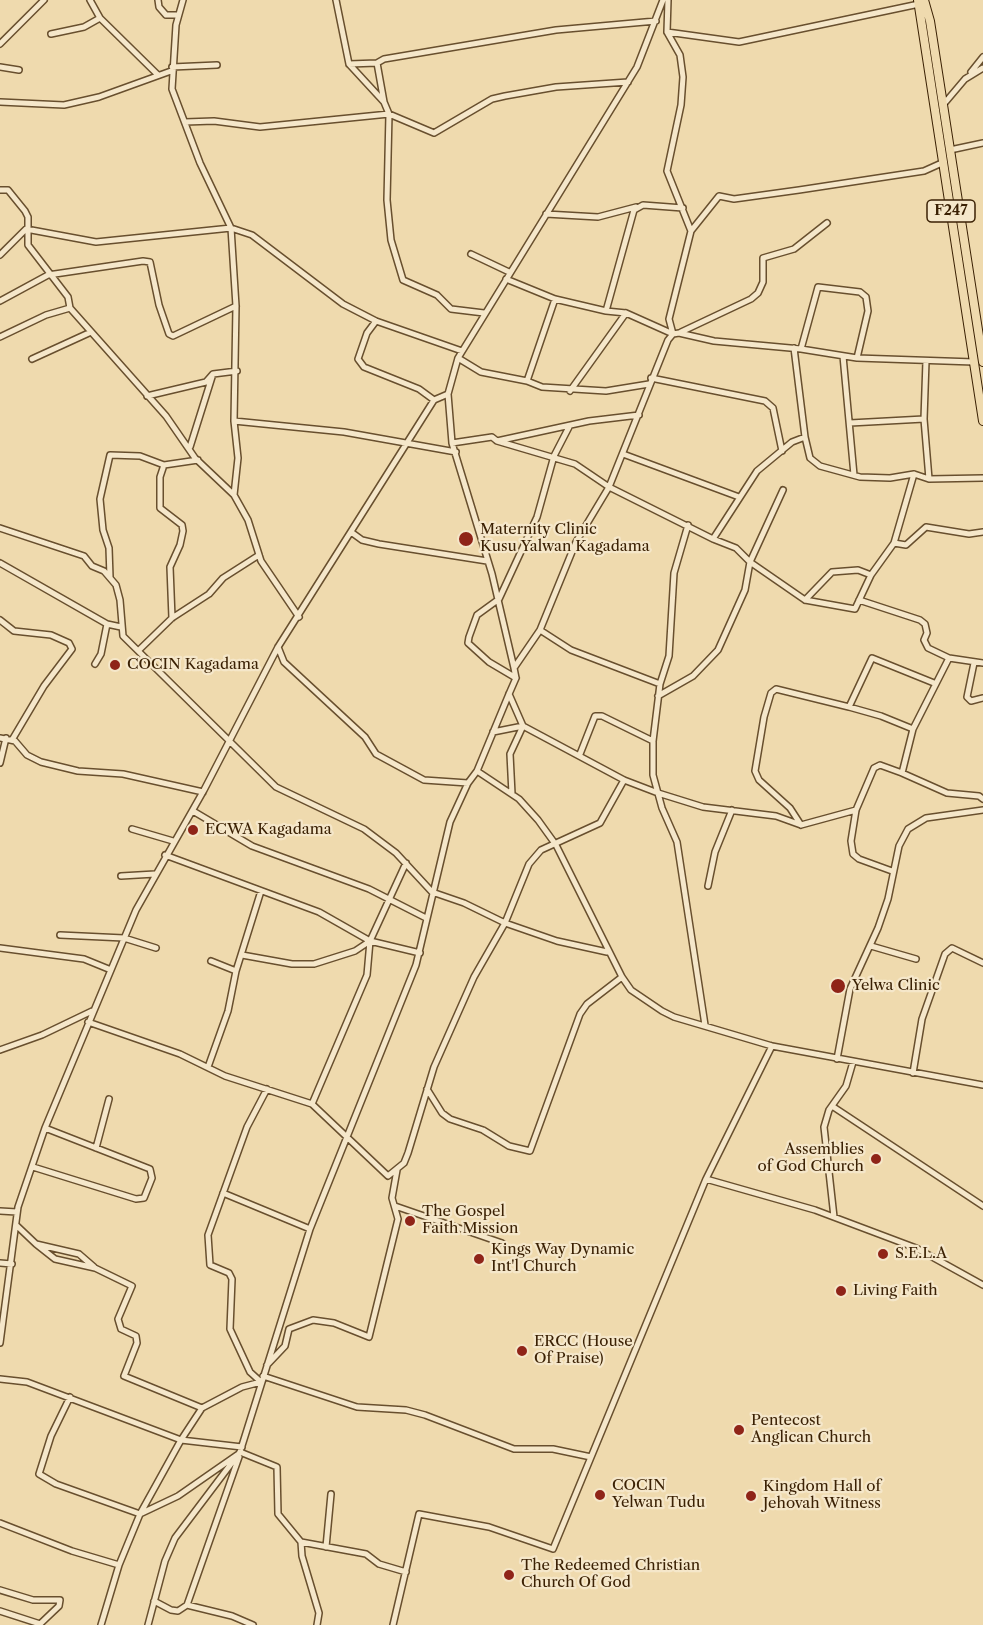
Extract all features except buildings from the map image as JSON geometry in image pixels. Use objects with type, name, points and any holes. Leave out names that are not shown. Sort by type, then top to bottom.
[{"type":"main road","name":"F247","points":[[921,3],[930,21],[950,150],[978,362],[983,421]]},
{"type":"main road","name":"F247","points":[[921,3],[944,162],[978,362]]},
{"type":"street","points":[[0,44],[44,0]]},
{"type":"street","points":[[90,0],[100,18],[158,75]]},
{"type":"street","points":[[158,0],[159,7],[166,15],[178,15]]},
{"type":"street","points":[[183,0],[178,15],[172,89],[200,163],[231,228],[236,306],[237,371],[234,421],[238,458],[234,495]]},
{"type":"street","points":[[336,0],[349,64],[384,102]]},
{"type":"street","points":[[154,1601],[178,1611],[187,1605],[241,1450],[310,1229],[420,953],[426,918],[450,822],[468,783],[477,771],[516,678],[499,599],[452,443],[447,394],[458,358],[643,56],[663,0]]},
{"type":"street","points":[[668,0],[668,32],[680,55],[683,76],[681,105],[667,171],[691,231]]},
{"type":"street","points":[[668,32],[739,42],[930,0]]},
{"type":"street","points":[[51,34],[84,27],[100,18]]},
{"type":"street","points":[[349,64],[377,63],[384,59],[523,35],[656,21]]},
{"type":"street","points":[[943,105],[983,57]]},
{"type":"street","points":[[377,63],[384,102],[389,114],[387,200],[391,240],[403,280],[437,294],[451,309],[484,313]]},
{"type":"street","points":[[0,102],[64,105],[99,97],[172,69],[217,65]]},
{"type":"street","points":[[0,66],[19,70]]},
{"type":"street","points":[[965,79],[983,68]]},
{"type":"street","points":[[184,122],[214,121],[260,127],[389,114],[434,133],[492,99],[556,87],[628,82]]},
{"type":"street","points":[[950,150],[983,143]]},
{"type":"street","points":[[676,333],[669,319],[691,231],[719,196],[734,199],[799,190],[924,171],[944,162]]},
{"type":"street","points":[[0,190],[8,190],[25,211],[28,217],[26,229],[28,245],[48,275],[68,297],[70,308],[190,447],[198,460],[234,495],[248,520],[259,555],[299,617]]},
{"type":"street","points":[[546,214],[598,217],[638,206],[683,208]]},
{"type":"street","points":[[606,311],[625,251],[629,227],[638,206]]},
{"type":"street","points":[[514,668],[540,630],[576,542],[609,488],[639,415],[650,381],[676,333],[751,299],[758,293],[763,282],[763,258],[794,249],[827,223]]},
{"type":"street","points":[[26,229],[96,242],[231,228],[252,235],[343,304],[376,321],[462,351]]},
{"type":"street","points":[[0,255],[26,229]]},
{"type":"street","points":[[471,254],[509,272]]},
{"type":"street","points":[[0,301],[48,275],[150,262],[159,305],[169,334],[173,336],[236,306]]},
{"type":"street","points":[[506,279],[555,299],[606,311],[626,313],[676,333],[714,341],[794,348],[858,358],[978,362]]},
{"type":"street","points":[[801,349],[818,287],[860,292],[866,297],[868,311],[858,358]]},
{"type":"street","points":[[527,381],[555,299]]},
{"type":"street","points":[[0,336],[46,315],[70,308]]},
{"type":"street","points":[[570,391],[626,313]]},
{"type":"street","points":[[376,321],[367,333],[358,359],[364,367],[419,389],[434,400]]},
{"type":"street","points":[[32,359],[92,332]]},
{"type":"street","points":[[794,348],[805,437],[814,462],[820,466],[855,475],[890,478],[914,474],[929,479],[983,478]]},
{"type":"street","points":[[843,356],[855,475]]},
{"type":"street","points":[[458,358],[481,372],[527,381],[542,387],[570,391],[617,391],[650,381],[765,400],[772,408],[782,451]]},
{"type":"street","points":[[926,361],[924,418],[929,479]]},
{"type":"street","points":[[147,396],[206,382],[213,375],[237,371]]},
{"type":"street","points":[[190,447],[213,375]]},
{"type":"street","points":[[0,1343],[17,1212],[45,1128],[66,1083],[88,1022],[124,938],[165,855],[193,811],[278,647],[299,617],[404,444],[434,400],[447,394]]},
{"type":"street","points":[[497,441],[590,422],[639,415]]},
{"type":"street","points":[[850,423],[924,418]]},
{"type":"street","points":[[234,421],[344,432],[456,452]]},
{"type":"street","points":[[516,678],[494,665],[468,644],[477,615],[499,599],[537,517],[554,456],[569,427]]},
{"type":"street","points":[[452,443],[492,437],[497,441],[575,464],[609,488],[736,548],[750,562],[805,600],[855,609],[871,575],[894,543],[914,474]]},
{"type":"street","points":[[713,539],[757,471],[798,438],[805,437]]},
{"type":"street","points":[[623,454],[739,497]]},
{"type":"street","points":[[110,577],[109,548],[103,530],[100,499],[110,455],[140,456],[164,465],[198,460]]},
{"type":"street","points":[[164,465],[160,477],[160,508],[182,525],[183,531],[180,545],[170,567],[172,618]]},
{"type":"street","points":[[658,696],[674,688],[712,659],[728,632],[745,590],[750,562],[783,490]]},
{"type":"street","points":[[688,525],[675,573],[669,656],[660,684],[652,741],[653,775],[677,842],[705,1025]]},
{"type":"street","points":[[894,543],[906,545],[926,527],[969,534],[983,532]]},
{"type":"street","points":[[0,528],[84,556],[92,566],[104,571],[110,577],[120,600],[123,636],[140,650],[155,670],[178,687],[228,742],[276,787],[364,829],[406,863],[432,892],[464,903],[505,923],[557,941],[607,951]]},
{"type":"street","points":[[351,532],[363,540],[379,544],[487,561]]},
{"type":"street","points":[[140,650],[172,618],[209,594],[223,578],[259,555]]},
{"type":"street","points":[[0,563],[107,624],[122,627]]},
{"type":"street","points":[[805,600],[832,572],[858,570],[871,575]]},
{"type":"street","points":[[859,600],[920,620],[925,624],[927,633],[924,645],[949,658],[983,663]]},
{"type":"street","points":[[0,620],[14,631],[51,635],[69,643],[72,649],[6,738],[0,763]]},
{"type":"street","points":[[95,664],[101,654],[107,624]]},
{"type":"street","points":[[540,630],[572,650],[660,684]]},
{"type":"street","points":[[278,647],[284,662],[365,737],[376,754],[424,780],[468,783]]},
{"type":"street","points":[[849,707],[872,658],[934,683]]},
{"type":"street","points":[[902,773],[913,729],[934,683],[949,658]]},
{"type":"street","points":[[974,663],[967,697],[971,701],[983,698]]},
{"type":"street","points":[[801,825],[790,808],[759,780],[755,771],[764,717],[771,693],[776,689],[849,707],[913,729]]},
{"type":"street","points":[[509,694],[523,726],[550,742],[580,754],[624,780],[658,793],[703,807],[776,816],[801,825],[856,810]]},
{"type":"street","points":[[580,754],[595,716],[602,716],[652,741]]},
{"type":"street","points":[[494,732],[523,726]]},
{"type":"street","points":[[512,794],[510,754],[523,726]]},
{"type":"street","points":[[6,738],[27,755],[41,762],[78,771],[123,774],[203,792]]},
{"type":"street","points":[[892,871],[853,854],[851,841],[856,810],[874,768],[880,765],[947,793],[979,796],[983,799]]},
{"type":"street","points":[[477,771],[512,794],[538,820],[555,844],[622,977],[631,990],[662,1011],[772,1046],[983,1085]]},
{"type":"street","points":[[266,1367],[285,1346],[289,1329],[313,1320],[334,1323],[369,1336],[398,1219],[393,1191],[398,1169],[408,1153],[427,1089],[474,977],[505,923],[529,864],[541,850],[600,823],[624,780]]},
{"type":"street","points":[[708,886],[715,852],[732,810]]},
{"type":"street","points":[[837,1059],[850,989],[871,946],[888,899],[899,846],[908,829],[919,820],[983,810]]},
{"type":"street","points":[[193,811],[252,846],[390,900],[426,918]]},
{"type":"street","points":[[132,829],[173,841]]},
{"type":"street","points":[[165,855],[319,912],[370,941],[420,953]]},
{"type":"street","points":[[312,1104],[367,975],[370,941],[406,863]]},
{"type":"street","points":[[121,876],[155,874]]},
{"type":"street","points":[[208,1067],[228,1011],[237,971],[261,891]]},
{"type":"street","points":[[60,935],[124,938],[156,948]]},
{"type":"street","points":[[242,955],[292,964],[314,964],[354,951],[370,941]]},
{"type":"street","points":[[871,946],[916,959]]},
{"type":"street","points":[[0,948],[84,959],[111,970]]},
{"type":"street","points":[[913,1073],[922,1019],[945,954],[952,948],[983,963]]},
{"type":"street","points":[[211,961],[237,971]]},
{"type":"street","points":[[427,1089],[442,1113],[450,1119],[483,1130],[509,1146],[530,1151],[580,1014],[587,1004],[622,977]]},
{"type":"street","points":[[0,1050],[42,1035],[93,1011]]},
{"type":"street","points":[[88,1022],[168,1049],[225,1076],[312,1104],[348,1136],[384,1174],[388,1176],[398,1169]]},
{"type":"street","points":[[393,1625],[420,1515],[489,1527],[553,1549],[706,1179],[772,1046]]},
{"type":"street","points":[[834,1217],[825,1127],[832,1106],[846,1086],[853,1062]]},
{"type":"street","points":[[267,1089],[246,1127],[208,1235],[210,1265],[229,1273],[232,1279],[230,1329],[250,1372],[262,1379],[357,1407],[406,1410],[425,1415],[514,1449],[553,1449],[591,1457]]},
{"type":"street","points":[[96,1148],[109,1099]]},
{"type":"street","points":[[832,1106],[983,1206]]},
{"type":"street","points":[[33,1167],[136,1199],[144,1198],[152,1178],[150,1169],[45,1128]]},
{"type":"street","points":[[706,1179],[834,1217],[927,1252],[983,1285]]},
{"type":"street","points":[[223,1193],[310,1229]]},
{"type":"street","points":[[395,1206],[502,1243]]},
{"type":"street","points":[[0,1211],[17,1212]]},
{"type":"street","points":[[16,1225],[55,1259],[95,1268],[132,1286],[118,1319],[121,1329],[136,1336],[137,1343],[124,1376],[202,1408]]},
{"type":"street","points":[[36,1244],[79,1254],[95,1268]]},
{"type":"street","points":[[0,1263],[12,1264]]},
{"type":"street","points":[[0,1379],[27,1382],[181,1440],[241,1450],[277,1467],[278,1514],[301,1542],[302,1556],[319,1613],[317,1625]]},
{"type":"street","points":[[101,1625],[119,1565],[140,1514],[181,1440],[202,1408],[262,1379]]},
{"type":"street","points":[[70,1397],[51,1436],[39,1474],[56,1484],[140,1514],[178,1496],[241,1450]]},
{"type":"street","points":[[148,1625],[165,1561],[175,1538],[241,1450]]},
{"type":"street","points":[[326,1547],[332,1494]]},
{"type":"street","points":[[0,1523],[72,1551],[119,1565]]},
{"type":"street","points":[[301,1542],[366,1554],[379,1564],[406,1572]]},
{"type":"street","points":[[0,1590],[33,1600],[60,1600],[59,1606],[40,1624],[0,1611]]},
{"type":"street","points":[[187,1605],[232,1616],[253,1625]]},
{"type":"place","name":"Maternity Clinic Kusu Yalwan Kagadama","points":[[466,539]]},
{"type":"place","name":"COCIN Kagadama","points":[[115,665]]},
{"type":"place","name":"ECWA Kagadama","points":[[193,830]]},
{"type":"place","name":"Yelwa Clinic","points":[[838,986]]},
{"type":"place","name":"Assemblies of God Church","points":[[876,1159]]},
{"type":"place","name":"The Gospel Faith Mission","points":[[410,1221]]},
{"type":"place","name":"S.E.L.A","points":[[883,1254]]},
{"type":"place","name":"Kings Way Dynamic Int'l Church","points":[[479,1259]]},
{"type":"place","name":"Living Faith","points":[[841,1291]]},
{"type":"place","name":"ERCC (House Of Praise)","points":[[522,1351]]},
{"type":"place","name":"Pentecost Anglican Church","points":[[739,1430]]},
{"type":"place","name":"COCIN Yelwan Tudu","points":[[600,1495]]},
{"type":"place","name":"Kingdom Hall of Jehovah Witness","points":[[751,1496]]},
{"type":"place","name":"The Redeemed Christian Church Of God","points":[[509,1575]]}]
